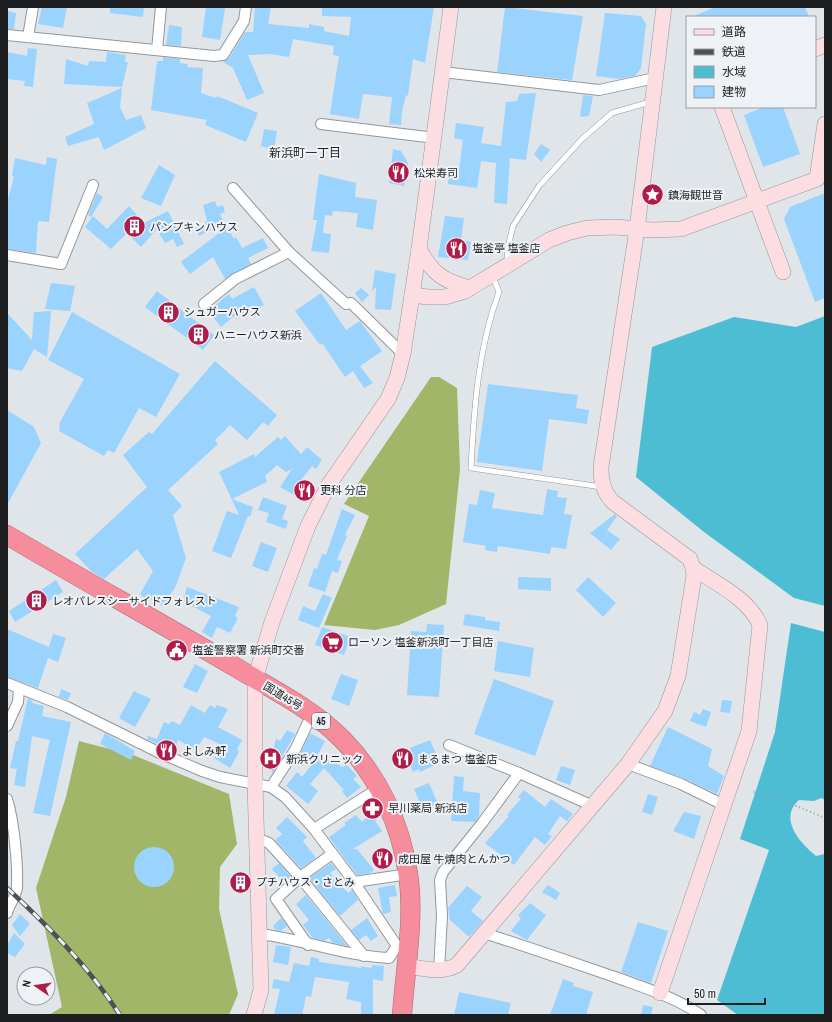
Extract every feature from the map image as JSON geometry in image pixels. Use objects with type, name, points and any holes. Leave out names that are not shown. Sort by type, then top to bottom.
[{"type":"highway","name":"国道45号","points":[[7,535],[255,679],[312,714],[342,739],[365,764],[392,814],[409,874],[410,904],[402,946],[406,966],[402,1015]]},
{"type":"street","points":[[28,37],[33,7]]},
{"type":"street","points":[[157,50],[162,7]]},
{"type":"street","points":[[7,35],[214,56],[222,55],[244,21],[246,7]]},
{"type":"street","points":[[254,1015],[261,990],[255,783],[255,679],[272,622],[308,526],[328,486],[388,399],[397,378],[403,354],[419,248],[435,138],[451,7]]},
{"type":"street","points":[[406,966],[439,971],[457,965],[628,764],[665,711],[678,676],[694,576],[690,559],[607,496],[603,487],[601,467],[636,228],[664,7]]},
{"type":"street","points":[[443,72],[599,90],[656,78]]},
{"type":"street","points":[[722,108],[783,272]]},
{"type":"street","points":[[321,124],[435,138]]},
{"type":"street","points":[[412,295],[445,297],[470,288],[549,240],[567,233],[587,228],[614,227],[668,230],[681,229],[817,179],[825,124]]},
{"type":"street","points":[[7,255],[62,264],[93,185]]},
{"type":"street","points":[[233,188],[289,252],[346,304],[351,303],[403,354]]},
{"type":"street","points":[[419,248],[428,265],[439,276],[450,283],[470,288]]},
{"type":"street","points":[[204,304],[235,279],[289,252]]},
{"type":"street","points":[[660,993],[749,731],[760,625],[756,617],[741,600],[693,568]]},
{"type":"street","points":[[7,683],[66,707],[160,753],[202,771],[220,777],[271,787],[285,797],[314,829],[402,946],[389,958],[364,956],[308,945],[280,936],[259,934]]},
{"type":"street","points":[[7,726],[18,702],[19,688]]},
{"type":"street","points":[[271,787],[294,750],[312,714]]},
{"type":"street","points":[[449,745],[520,773],[593,806]]},
{"type":"street","points":[[628,764],[681,784],[724,805]]},
{"type":"street","points":[[439,971],[442,916],[440,880],[443,872],[520,773]]},
{"type":"street","points":[[314,829],[379,788]]},
{"type":"street","points":[[8,803],[14,837],[17,889],[8,909]]},
{"type":"street","points":[[257,838],[269,843],[300,877],[364,956]]},
{"type":"street","points":[[308,945],[276,899],[300,877],[332,854]]},
{"type":"street","points":[[354,882],[409,874]]},
{"type":"street","points":[[484,933],[565,959],[660,993],[686,1005],[701,1015]]},
{"type":"lane","points":[[507,266],[508,247],[513,226],[539,186],[582,139],[612,113],[652,102]]},
{"type":"lane","points":[[492,275],[499,292],[493,309],[475,397],[471,468],[603,487]]},
{"type":"path","points":[[754,792],[799,807],[825,818]]},
{"type":"green space","points":[[431,377],[439,377],[457,388],[460,470],[446,604],[399,625],[375,630],[324,625],[369,516],[344,504]]},
{"type":"green space","points":[[79,741],[133,755],[229,794],[237,844],[220,867],[219,909],[238,994],[229,1015],[49,1015],[62,1007],[56,980],[56,966],[53,966],[36,888],[66,797]]},
{"type":"water","points":[[825,316],[825,606],[794,598],[704,532],[636,477],[652,347],[734,317],[796,327]]},
{"type":"water","points":[[791,623],[825,632],[825,800],[821,798],[814,801],[799,800],[793,807],[791,823],[798,838],[810,851],[816,856],[825,854],[825,1015],[738,1015],[717,1000],[769,850],[740,839],[775,732]]},
{"type":"building","points":[[42,7],[67,7],[63,28],[38,24]]},
{"type":"building","points":[[110,7],[144,7],[143,17],[110,13]]},
{"type":"building","points":[[206,7],[225,8],[220,40],[202,37]]},
{"type":"building","points":[[255,7],[271,7],[268,24],[309,28],[309,24],[324,27],[324,31],[349,36],[351,17],[322,16],[322,7],[434,7],[425,63],[413,59],[408,96],[406,95],[402,111],[401,125],[389,124],[392,97],[363,94],[359,119],[330,114],[339,56],[333,55],[334,46],[293,39],[289,57],[270,54],[248,55],[264,93],[247,100],[233,68],[223,62],[229,58],[245,32],[253,32]]},
{"type":"building","points":[[505,7],[583,16],[572,80],[497,72]]},
{"type":"building","points":[[716,7],[805,7],[809,16],[694,16]]},
{"type":"building","points":[[7,11],[16,13],[14,29],[7,29]]},
{"type":"building","points":[[605,13],[641,16],[646,24],[641,68],[635,76],[619,79],[596,76]]},
{"type":"building","points":[[169,25],[182,27],[181,46],[166,45]]},
{"type":"building","points":[[28,48],[37,49],[33,87],[24,86],[25,81],[7,79],[7,52],[27,56]]},
{"type":"building","points":[[107,52],[126,55],[125,62],[128,62],[122,87],[64,84],[66,59],[88,66],[89,61],[106,62]]},
{"type":"building","points":[[163,57],[180,59],[180,63],[188,64],[187,67],[203,68],[201,93],[216,98],[217,96],[258,113],[246,142],[205,125],[207,120],[151,110],[157,61],[163,61]]},
{"type":"building","points":[[122,88],[120,107],[126,120],[141,115],[146,128],[104,150],[99,137],[68,146],[65,137],[94,124],[87,103]]},
{"type":"building","points":[[536,93],[526,160],[510,158],[507,204],[494,203],[496,163],[481,161],[477,188],[448,184],[450,168],[459,170],[463,140],[454,138],[456,123],[484,127],[481,143],[501,146],[506,102],[517,101],[519,94]]},
{"type":"building","points":[[583,95],[593,96],[589,116],[580,117]]},
{"type":"building","points":[[762,108],[783,108],[800,154],[763,167],[744,115]]},
{"type":"building","points":[[264,129],[277,131],[274,149],[261,146]]},
{"type":"building","points":[[541,144],[550,150],[541,162],[534,154]]},
{"type":"building","points":[[393,149],[401,151],[408,163],[404,186],[389,183]]},
{"type":"building","points":[[47,157],[57,159],[49,222],[38,221],[36,253],[7,249],[7,203],[14,177],[12,176],[15,158],[46,165]]},
{"type":"building","points":[[159,165],[175,175],[161,206],[141,198]]},
{"type":"building","points":[[319,174],[356,183],[355,197],[377,200],[373,230],[356,227],[358,213],[333,211],[332,216],[325,215],[323,233],[331,234],[329,253],[311,251],[317,220],[313,220]]},
{"type":"building","points":[[97,193],[103,197],[91,217],[88,215]]},
{"type":"building","points":[[825,193],[825,298],[815,302],[784,219],[790,207]]},
{"type":"building","points":[[215,201],[217,207],[223,205],[225,212],[220,214],[224,223],[199,236],[195,228],[207,221],[203,205]]},
{"type":"building","points":[[129,206],[144,223],[168,211],[184,244],[177,247],[173,239],[165,243],[157,229],[141,247],[127,233],[111,249],[85,227],[93,216],[107,229]]},
{"type":"building","points":[[445,216],[464,218],[461,240],[471,242],[468,260],[438,257]]},
{"type":"building","points":[[227,227],[234,239],[236,237],[242,248],[263,238],[268,248],[248,258],[251,264],[225,279],[213,257],[190,274],[181,262]]},
{"type":"building","points":[[375,270],[396,274],[391,310],[375,309],[376,287],[372,291]]},
{"type":"building","points":[[51,283],[75,286],[70,311],[45,309]]},
{"type":"building","points":[[254,287],[264,305],[254,311],[253,307],[237,319],[234,316],[221,327],[208,311],[229,294],[232,299]]},
{"type":"building","points":[[361,288],[369,295],[362,302],[355,293]]},
{"type":"building","points":[[157,291],[214,335],[203,350],[145,307]]},
{"type":"building","points":[[321,293],[346,330],[360,321],[382,351],[360,366],[373,383],[364,388],[353,371],[345,377],[322,343],[320,345],[295,311]]},
{"type":"building","points":[[51,311],[47,357],[34,349],[22,371],[7,368],[7,313],[32,340],[34,312]]},
{"type":"building","points":[[72,312],[180,374],[156,417],[139,408],[114,453],[108,450],[104,456],[59,431],[60,422],[84,379],[48,360]]},
{"type":"building","points":[[215,361],[277,415],[268,426],[263,422],[247,440],[230,425],[215,440],[218,444],[168,490],[182,506],[173,515],[186,558],[175,588],[162,606],[149,598],[147,600],[140,594],[153,571],[137,549],[104,579],[91,571],[75,554],[147,487],[123,455],[149,432],[152,434]]},
{"type":"building","points":[[488,384],[578,395],[576,408],[589,410],[587,424],[549,419],[542,471],[477,462]]},
{"type":"building","points":[[7,410],[34,427],[41,443],[7,505]]},
{"type":"building","points":[[285,436],[301,454],[307,447],[322,460],[316,469],[312,466],[297,485],[303,489],[296,496],[280,487],[292,469],[286,472],[277,465],[265,476],[267,482],[232,499],[253,507],[250,517],[248,516],[231,558],[212,551],[227,511],[239,515],[219,472],[254,454],[255,457],[278,437],[281,440]]},
{"type":"building","points":[[547,489],[558,491],[557,497],[567,498],[564,514],[572,515],[566,549],[551,547],[550,554],[498,546],[497,552],[485,550],[486,546],[463,542],[469,504],[477,505],[480,490],[495,493],[492,508],[543,515]]},
{"type":"building","points":[[263,497],[287,506],[282,519],[288,521],[286,529],[266,522],[269,513],[258,510]]},
{"type":"building","points":[[342,509],[355,515],[345,535],[347,536],[337,560],[342,561],[338,573],[332,571],[325,592],[308,586],[314,568],[317,569],[322,554],[326,555]]},
{"type":"building","points":[[615,514],[617,516],[607,530],[620,539],[611,550],[590,533]]},
{"type":"building","points":[[261,542],[277,548],[268,572],[252,566]]},
{"type":"building","points":[[518,577],[551,578],[551,591],[518,589]]},
{"type":"building","points":[[588,577],[616,603],[603,617],[576,590]]},
{"type":"building","name":"レオパレスシーサイドフォレスト","points":[[56,580],[63,592],[15,622],[9,611]]},
{"type":"building","points":[[187,587],[239,607],[235,616],[238,618],[230,633],[217,627],[212,638],[202,632],[211,616],[183,601]]},
{"type":"building","points":[[323,594],[332,598],[319,628],[298,620],[303,606],[315,611]]},
{"type":"building","points":[[465,614],[485,617],[485,620],[500,622],[499,631],[463,625]]},
{"type":"building","points":[[427,624],[444,625],[439,697],[407,695],[411,631],[426,632]]},
{"type":"building","points":[[322,627],[351,637],[344,655],[315,645]]},
{"type":"building","points":[[7,629],[49,647],[53,634],[66,638],[58,662],[48,658],[38,688],[7,677]]},
{"type":"building","points":[[498,641],[534,648],[530,677],[494,671]]},
{"type":"building","points":[[195,664],[208,671],[197,693],[183,687]]},
{"type":"building","points":[[341,674],[358,680],[349,706],[331,699]]},
{"type":"building","points":[[494,679],[554,701],[535,756],[474,734]]},
{"type":"building","points":[[61,689],[71,693],[68,700],[59,697]]},
{"type":"building","points":[[134,691],[151,699],[135,727],[119,718]]},
{"type":"building","points":[[28,698],[33,701],[32,703],[44,706],[42,716],[71,722],[50,816],[33,813],[50,740],[32,736],[25,787],[14,785],[17,769],[10,768]]},
{"type":"building","points":[[722,700],[732,701],[730,713],[720,712]]},
{"type":"building","points":[[191,705],[205,713],[210,705],[215,708],[217,705],[228,709],[218,727],[242,740],[237,749],[239,752],[230,768],[214,758],[222,745],[204,737],[196,750],[178,740],[174,752],[147,739],[148,736],[157,739],[164,722],[169,724],[172,721],[180,725]]},
{"type":"building","points":[[703,709],[711,712],[706,727],[690,721],[694,712],[700,715]]},
{"type":"building","points":[[668,727],[712,749],[708,766],[724,776],[717,794],[683,778],[650,766]]},
{"type":"building","points":[[287,730],[295,734],[272,774],[270,761],[276,739],[280,741]]},
{"type":"building","points":[[105,733],[135,751],[131,760],[100,744]]},
{"type":"building","points":[[310,733],[325,741],[318,754],[343,767],[346,764],[357,776],[353,779],[361,787],[347,798],[342,791],[344,790],[324,768],[310,784],[318,791],[308,804],[286,786],[297,772],[302,777],[314,762],[300,754]]},
{"type":"building","points":[[430,740],[440,763],[420,772],[419,769],[413,772],[405,754],[411,751],[410,748]]},
{"type":"building","points":[[561,766],[575,770],[570,785],[556,780]]},
{"type":"building","points":[[454,776],[464,777],[463,791],[480,793],[479,816],[475,822],[451,821]]},
{"type":"building","points":[[429,783],[439,806],[424,813],[414,789]]},
{"type":"building","points":[[524,790],[545,807],[551,799],[573,814],[567,821],[560,816],[548,834],[552,836],[545,845],[535,837],[514,865],[485,843],[509,816],[507,815],[521,799],[518,797]]},
{"type":"building","points":[[648,794],[658,797],[652,815],[642,812]]},
{"type":"building","points":[[372,812],[378,818],[375,821],[382,831],[353,849],[357,849],[374,870],[370,873],[357,875],[329,837],[346,825],[344,823],[356,815],[362,822]]},
{"type":"building","points":[[684,812],[701,816],[694,839],[673,831]]},
{"type":"building","points":[[287,817],[307,837],[303,841],[316,858],[301,868],[275,840],[282,834],[276,828]]},
{"type":"building","points":[[154,847],[168,853],[174,867],[168,881],[154,887],[140,881],[134,867],[140,853]]},
{"type":"building","points":[[279,863],[291,877],[284,883],[272,869]]},
{"type":"building","points":[[331,863],[336,869],[330,873],[348,893],[352,890],[358,900],[340,916],[309,878]]},
{"type":"building","name":"プチハウス・さとみ","points":[[240,873],[247,886],[239,890],[232,878]]},
{"type":"building","points":[[395,885],[397,896],[389,897],[391,912],[383,914],[378,888]]},
{"type":"building","points":[[548,885],[560,893],[556,900],[542,892]]},
{"type":"building","points":[[467,886],[482,897],[471,911],[483,921],[469,937],[450,920],[448,908]]},
{"type":"building","points":[[306,895],[347,946],[333,943],[329,938],[324,941],[313,938],[303,925],[309,920],[296,904]]},
{"type":"building","points":[[530,903],[546,915],[527,940],[511,931],[521,918],[518,915]]},
{"type":"building","points":[[20,914],[30,924],[20,936],[12,925]]},
{"type":"building","points":[[281,918],[287,926],[281,931],[276,930],[273,926]]},
{"type":"building","points":[[367,918],[378,936],[371,941],[366,935],[359,940],[351,930]]},
{"type":"building","points":[[638,922],[668,931],[651,983],[621,972]]},
{"type":"building","points":[[14,933],[25,944],[15,957],[7,953],[7,945]]},
{"type":"building","points":[[276,945],[291,947],[288,965],[273,962]]},
{"type":"building","points":[[311,957],[319,959],[319,962],[362,968],[360,966],[372,968],[372,965],[384,966],[383,981],[373,979],[373,1015],[361,1015],[361,1002],[346,999],[349,982],[315,977],[311,997],[306,996],[302,1015],[274,1015],[280,989],[272,988],[274,979],[289,982],[294,963],[309,966]]},
{"type":"building","points":[[563,979],[574,983],[573,986],[593,992],[586,1015],[550,1015]]},
{"type":"building","points":[[459,992],[511,1003],[508,1015],[454,1015]]},
{"type":"building","points":[[643,1005],[653,1007],[651,1015],[641,1015]]},
{"type":"railway","points":[[7,888],[68,948],[95,980],[120,1015]]},
{"type":"place","name":"松栄寿司","points":[[399,173]]},
{"type":"place","name":"鎮海観世音","points":[[652,195]]},
{"type":"place","name":"パンプキンハウス","points":[[135,227]]},
{"type":"place","name":"塩釜亭 塩釜店","points":[[456,248]]},
{"type":"place","name":"シュガーハウス","points":[[168,312]]},
{"type":"place","name":"ハニーハウス新浜","points":[[198,335]]},
{"type":"place","name":"更科 分店","points":[[305,490]]},
{"type":"place","name":"レオパレスシーサイドフォレスト","points":[[36,601]]},
{"type":"place","name":"ローソン 塩釜新浜町一丁目店","points":[[333,642]]},
{"type":"place","name":"塩釜警察署 新浜町交番","points":[[176,650]]},
{"type":"place","name":"よしみ軒","points":[[167,751]]},
{"type":"place","name":"新浜クリニック","points":[[271,759]]},
{"type":"place","name":"まるまつ 塩釜店","points":[[402,759]]},
{"type":"place","name":"早川薬局 新浜店","points":[[373,808]]},
{"type":"place","name":"成田屋 牛焼肉とんかつ","points":[[382,859]]},
{"type":"place","name":"プチハウス・さとみ","points":[[240,882]]},
{"type":"district","name":"新浜町一丁目","points":[[305,153]]}]
